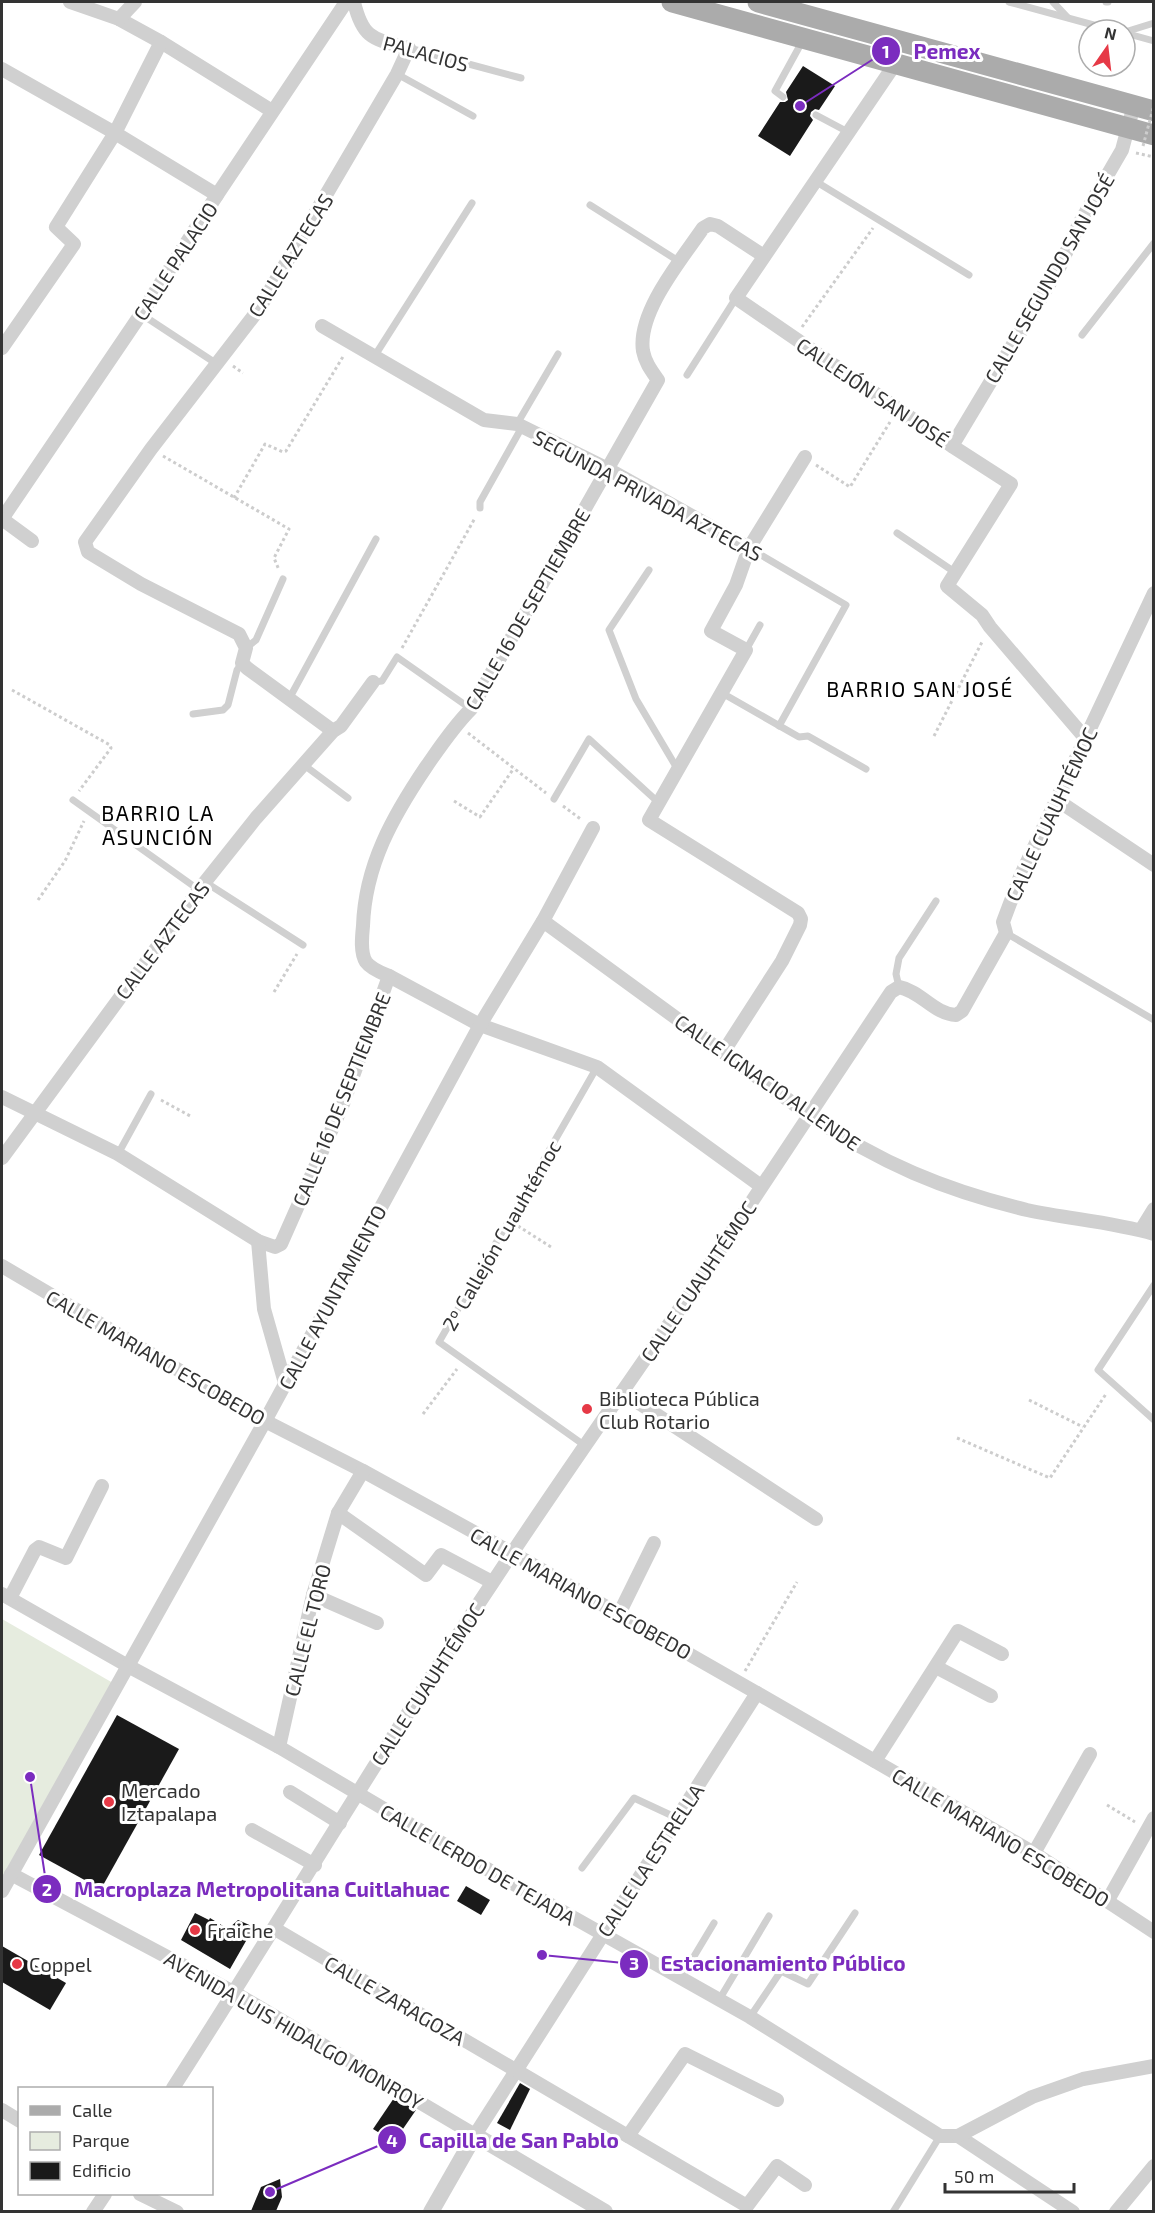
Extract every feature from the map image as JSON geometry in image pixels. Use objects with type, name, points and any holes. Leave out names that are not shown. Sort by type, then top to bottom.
[{"type":"main road","points":[[672,2],[1128,128],[1148,140]]},
{"type":"main road","points":[[758,2],[1147,107]]},
{"type":"street","points":[[70,2],[120,19],[272,111]]},
{"type":"street","points":[[120,19],[135,2]]},
{"type":"street","name":"CALLE PALACIO","points":[[2,519],[141,314],[272,111],[346,2]]},
{"type":"street","name":"PALACIOS","points":[[354,2],[358,17],[371,38],[409,48]]},
{"type":"street","points":[[2,348],[75,244],[56,227],[115,133],[161,42]]},
{"type":"street","name":"CALLE AZTECAS","points":[[246,648],[239,634],[141,584],[88,552],[85,542],[152,449],[259,309],[398,74],[409,48]]},
{"type":"street","points":[[736,298],[895,64]]},
{"type":"street","points":[[2,69],[115,133],[217,195]]},
{"type":"street","name":"CALLE SEGUNDO SAN JOSÉ","points":[[952,447],[1060,266],[1079,225],[1122,150],[1128,128],[1147,107]]},
{"type":"street","name":"CALLE 16 DE SEPTIEMBRE","points":[[258,1241],[275,1247],[281,1244],[285,1237],[343,1104],[389,976],[366,962],[362,943],[363,903],[377,852],[399,808],[456,724],[471,709],[658,380],[646,363],[643,349],[644,327],[649,310],[703,228],[710,224],[718,226],[764,256]]},
{"type":"street","name":"CALLEJÓN SAN JOSÉ","points":[[736,298],[952,447],[1011,484],[956,573]]},
{"type":"street","name":"SEGUNDA PRIVADA AZTECAS","points":[[322,326],[484,420],[520,426],[608,469],[749,548]]},
{"type":"street","points":[[724,1051],[782,961],[801,919],[798,913],[649,820],[746,650],[711,631],[736,585],[749,548],[805,458]]},
{"type":"street","points":[[2,519],[32,541]]},
{"type":"street","points":[[956,573],[947,586],[982,615],[1086,739]]},
{"type":"street","name":"CALLE CUAUHTÉMOC","points":[[174,2087],[315,1865],[356,1793],[492,1582],[584,1444],[728,1238],[891,992],[899,987],[908,988],[946,1014],[956,1015],[962,1011],[1006,933],[1004,922],[1020,877],[1154,593]]},
{"type":"street","points":[[246,648],[242,663],[247,668],[333,731]]},
{"type":"street","name":"CALLE AZTECAS","points":[[2,1158],[202,886],[256,818],[333,731],[341,726],[373,682]]},
{"type":"street","points":[[1057,800],[1154,865]]},
{"type":"street","name":"CALLE AYUNTAMIENTO","points":[[2,1892],[265,1421],[480,1025],[543,921],[593,828]]},
{"type":"street","name":"CALLE IGNACIO ALLENDE","points":[[543,921],[845,1140],[938,1184],[1028,1210],[1147,1232]]},
{"type":"street","points":[[389,976],[480,1025],[597,1067],[761,1186]]},
{"type":"street","points":[[2,1097],[118,1154],[258,1241],[264,1309],[285,1383]]},
{"type":"street","points":[[1147,1232],[1154,1209]]},
{"type":"street","name":"CALLE MARIANO ESCOBEDO","points":[[2,1266],[265,1421],[363,1471],[512,1553],[739,1682],[1034,1853],[1154,1932]]},
{"type":"street","points":[[622,1392],[816,1519]]},
{"type":"street","name":"CALLE EL TORO","points":[[279,1747],[313,1595],[338,1513],[363,1471]]},
{"type":"street","points":[[6,1596],[39,1547],[66,1558],[102,1486]]},
{"type":"street","points":[[338,1513],[426,1575],[441,1555],[492,1582]]},
{"type":"street","points":[[619,1614],[654,1543]]},
{"type":"street","points":[[313,1595],[377,1623]]},
{"type":"street","name":"CALLE LERDO DE TEJADA","points":[[6,1596],[128,1666],[279,1747],[602,1935],[750,2017],[940,2136]]},
{"type":"street","points":[[874,1761],[958,1631],[1002,1654]]},
{"type":"street","points":[[936,1667],[991,1696]]},
{"type":"street","name":"CALLE LA ESTRELLA","points":[[431,2211],[516,2070],[758,1693]]},
{"type":"street","points":[[1034,1853],[1090,1754]]},
{"type":"street","points":[[290,1792],[340,1823]]},
{"type":"street","points":[[1108,1900],[1150,1824]]},
{"type":"street","points":[[252,1830],[315,1865]]},
{"type":"street","name":"AVENIDA LUIS HIDALGO MONROY","points":[[11,1874],[235,1993],[605,2211]]},
{"type":"street","name":"CALLE ZARAGOZA","points":[[275,1929],[747,2206],[777,2166],[805,2185]]},
{"type":"street","points":[[628,2136],[686,2054],[777,2100]]},
{"type":"street","points":[[940,2136],[958,2136],[1032,2097],[1083,2079],[1154,2066]]},
{"type":"street","points":[[2,2110],[18,2120]]},
{"type":"street","points":[[958,2136],[1073,2211]]},
{"type":"street","points":[[1116,2211],[1154,2166]]},
{"type":"street","points":[[93,2211],[104,2195]]},
{"type":"street","points":[[144,2195],[177,2211]]},
{"type":"lane","points":[[1009,2],[1077,20]]},
{"type":"lane","points":[[1053,2],[1068,18]]},
{"type":"lane","points":[[1137,29],[1154,24]]},
{"type":"lane","points":[[1137,36],[1154,41]]},
{"type":"lane","points":[[783,97],[775,91],[805,38]]},
{"type":"lane","name":"PALACIOS","points":[[409,48],[521,78]]},
{"type":"lane","points":[[398,74],[473,116]]},
{"type":"lane","points":[[816,115],[848,132]]},
{"type":"lane","points":[[815,181],[969,275]]},
{"type":"lane","points":[[374,357],[472,203]]},
{"type":"lane","points":[[590,205],[680,262]]},
{"type":"lane","points":[[1082,335],[1154,243]]},
{"type":"lane","points":[[687,375],[736,298]]},
{"type":"lane","points":[[141,314],[217,364]]},
{"type":"lane","points":[[480,508],[480,502],[558,354]]},
{"type":"lane","points":[[897,533],[956,573]]},
{"type":"lane","points":[[290,699],[376,539]]},
{"type":"lane","name":"SEGUNDA PRIVADA AZTECAS","points":[[749,548],[846,604],[779,726]]},
{"type":"lane","points":[[650,570],[609,630],[636,699],[678,770]]},
{"type":"lane","points":[[246,648],[256,640],[283,579]]},
{"type":"lane","points":[[746,650],[760,625]]},
{"type":"lane","points":[[397,657],[471,709]]},
{"type":"lane","name":"CALLE AZTECAS","points":[[373,682],[382,681],[397,657]]},
{"type":"lane","points":[[192,714],[223,710],[228,705],[237,670],[242,663]]},
{"type":"lane","points":[[722,693],[799,737],[808,736],[866,769]]},
{"type":"lane","points":[[554,799],[589,739],[659,803]]},
{"type":"lane","points":[[304,765],[348,798]]},
{"type":"lane","points":[[73,800],[202,886],[303,945]]},
{"type":"lane","points":[[899,987],[896,974],[899,958],[936,901]]},
{"type":"lane","points":[[1006,933],[1154,1020]]},
{"type":"lane","name":"2º Callejón Cuauhtémoc","points":[[584,1444],[439,1342],[597,1067]]},
{"type":"lane","points":[[118,1154],[151,1094]]},
{"type":"lane","points":[[1154,1285],[1098,1370],[1154,1420]]},
{"type":"lane","points":[[582,1868],[634,1798],[677,1818]]},
{"type":"lane","points":[[750,2017],[781,1971],[808,1984],[855,1913]]},
{"type":"lane","points":[[719,2000],[769,1916]]},
{"type":"lane","points":[[681,1978],[714,1923]]},
{"type":"lane","points":[[893,2211],[940,2136]]},
{"type":"path","points":[[1147,107],[1148,140]]},
{"type":"path","points":[[1137,153],[1154,157]]},
{"type":"path","points":[[794,338],[879,220]]},
{"type":"path","points":[[234,498],[266,444],[283,452],[286,451],[351,344]]},
{"type":"path","points":[[805,458],[850,487],[899,409]]},
{"type":"path","points":[[152,449],[289,529],[274,558],[283,579]]},
{"type":"path","points":[[397,657],[480,508]]},
{"type":"path","points":[[934,736],[990,627]]},
{"type":"path","points":[[12,690],[110,745],[111,748],[73,800]]},
{"type":"path","points":[[456,724],[593,828]]},
{"type":"path","points":[[454,801],[480,817],[514,768]]},
{"type":"path","points":[[38,900],[65,861],[88,810]]},
{"type":"path","points":[[273,992],[303,945]]},
{"type":"path","points":[[151,1094],[192,1117]]},
{"type":"path","points":[[509,1220],[551,1247]]},
{"type":"path","points":[[423,1414],[463,1360]]},
{"type":"path","points":[[957,1438],[1050,1478],[1114,1383]]},
{"type":"path","points":[[1029,1400],[1083,1427]]},
{"type":"path","points":[[739,1682],[797,1582]]},
{"type":"path","points":[[1107,1805],[1150,1824]]},
{"type":"green space","points":[[2,1619],[113,1683],[2,1879]]},
{"type":"building","points":[[803,66],[835,86],[819,110],[815,109],[811,112],[810,116],[813,120],[790,156],[758,136],[780,102],[788,100],[786,92]]},
{"type":"building","name":"Mercado Iztapalapa","points":[[117,1715],[179,1749],[101,1889],[39,1855]]},
{"type":"building","points":[[466,1886],[490,1900],[481,1915],[457,1901]]},
{"type":"building","points":[[195,1913],[209,1920],[210,1918],[228,1929],[238,1920],[254,1927],[230,1969],[181,1940]]},
{"type":"building","name":"Coppel","points":[[2,1946],[66,1983],[50,2010],[2,1982]]},
{"type":"building","points":[[520,2083],[530,2089],[510,2130],[497,2123]]},
{"type":"building","points":[[394,2098],[416,2110],[394,2142],[373,2129]]},
{"type":"building","points":[[280,2179],[282,2197],[276,2211],[251,2211],[261,2187]]},
{"type":"place","name":"Pemex","points":[[800,106]]},
{"type":"place","name":"Biblioteca Pública Club Rotario","points":[[587,1409]]},
{"type":"place","name":"Macroplaza Metropolitana Cuitlahuac","points":[[30,1777]]},
{"type":"place","name":"Mercado Iztapalapa","points":[[109,1802]]},
{"type":"place","name":"Fraiche","points":[[195,1930]]},
{"type":"place","name":"Estacionamiento Público","points":[[542,1955]]},
{"type":"place","name":"Coppel","points":[[17,1964]]},
{"type":"place","name":"Capilla de San Pablo","points":[[270,2192]]},
{"type":"district","name":"BARRIO SAN JOSÉ","points":[[920,688]]},
{"type":"district","name":"BARRIO LA ASUNCIÓN","points":[[158,824]]}]
